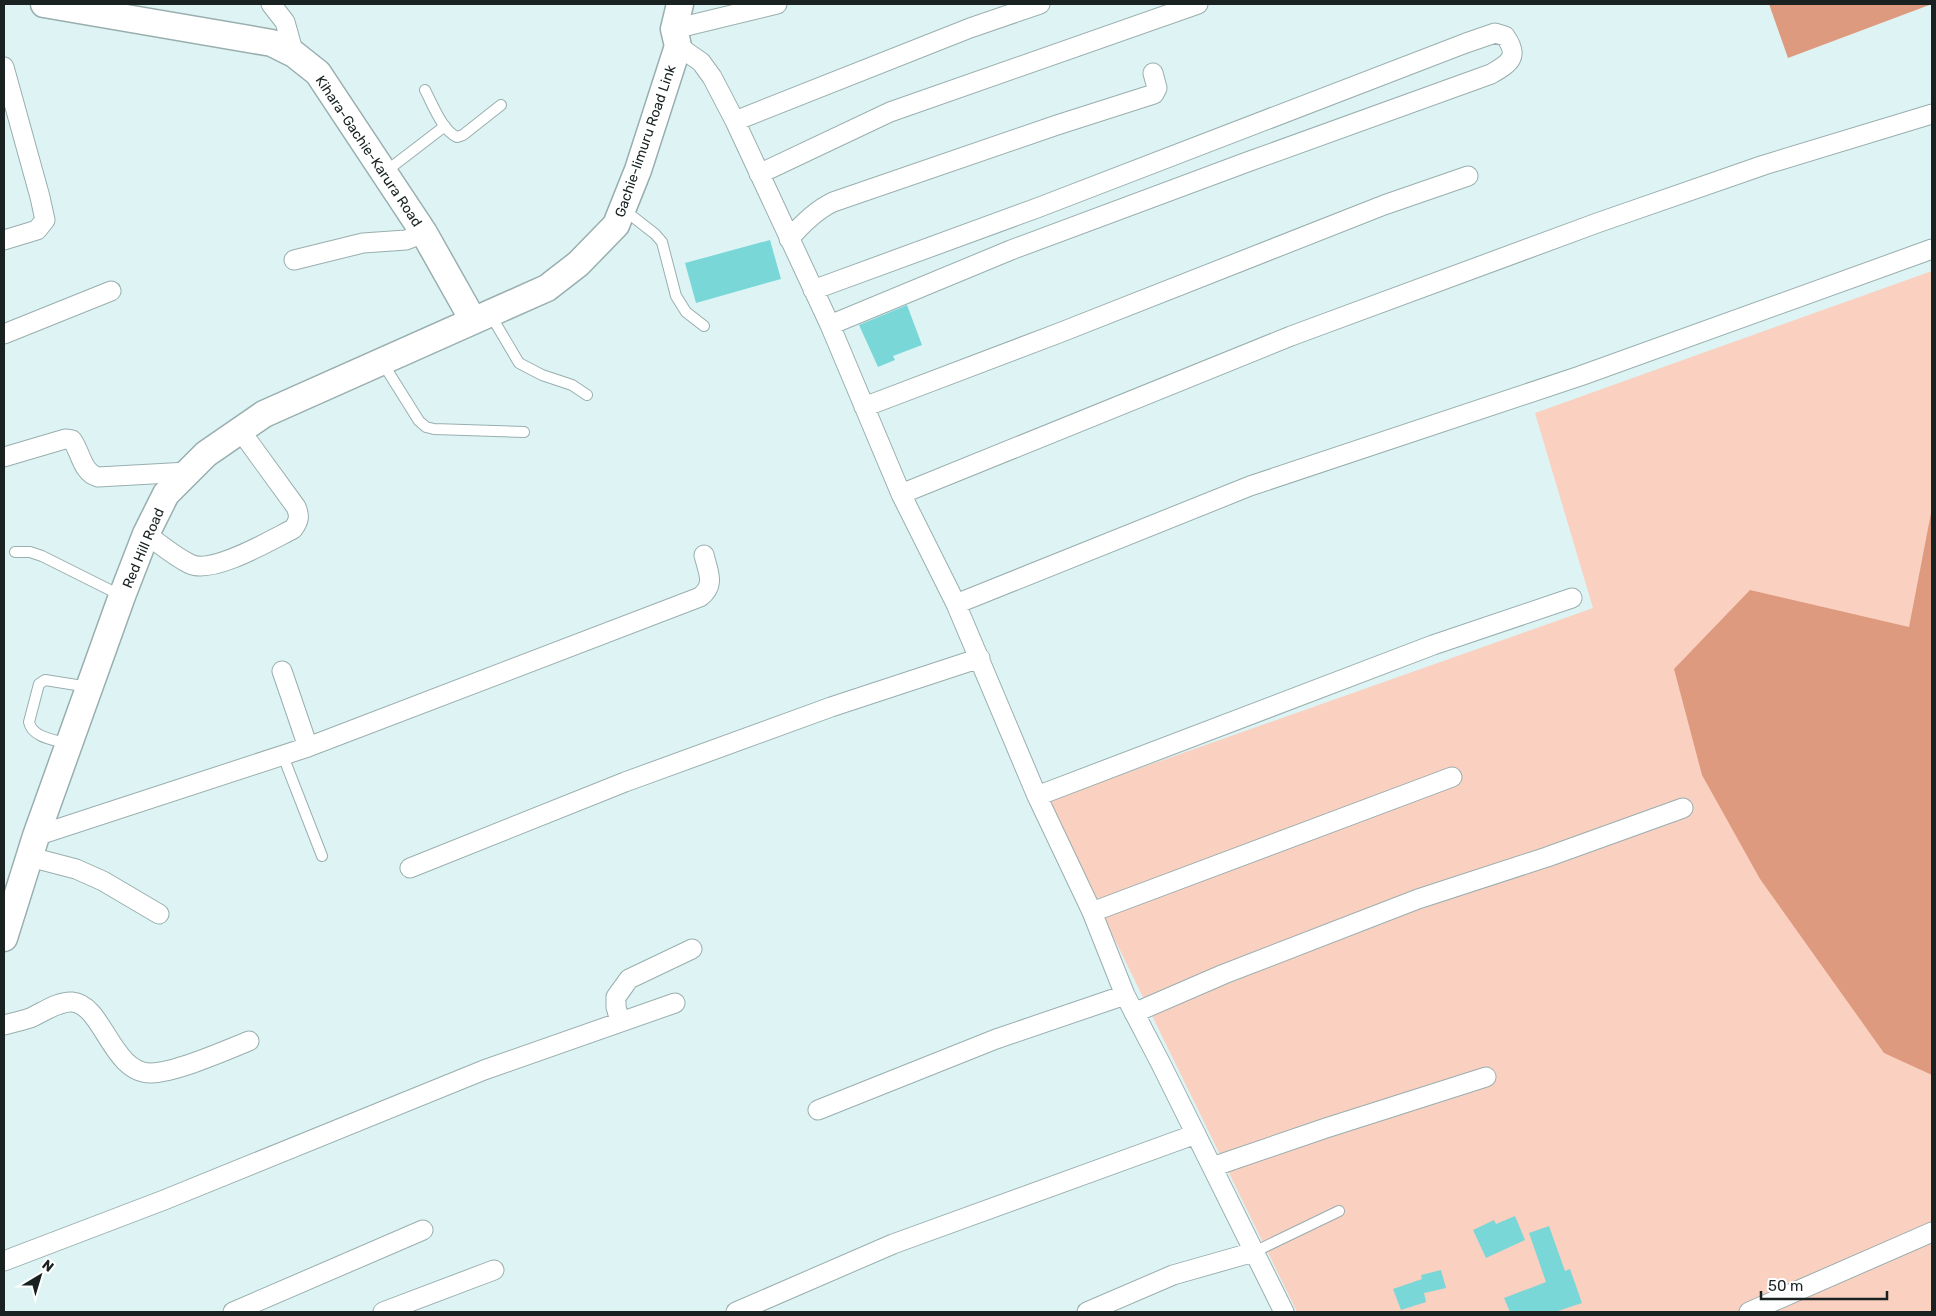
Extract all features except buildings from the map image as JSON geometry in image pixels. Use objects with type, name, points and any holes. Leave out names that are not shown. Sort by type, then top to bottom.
[{"type":"street","name":"Kihara-Gachie-Karura Road","points":[[44,4],[272,43],[294,54],[318,72],[482,317]]},
{"type":"street","name":"Gachie-limuru Road Link","points":[[482,317],[547,288],[578,264],[616,226],[638,170],[676,37],[680,4]]},
{"type":"street","points":[[777,4],[676,37],[701,62],[712,77],[735,120],[830,325],[901,494],[956,604],[1038,796],[1092,912],[1125,995],[1284,1312]]},
{"type":"street","points":[[735,120],[970,28],[1040,4]]},
{"type":"street","points":[[759,174],[890,112],[1198,4]]},
{"type":"street","points":[[280,7],[294,54]]},
{"type":"street","points":[[813,290],[1037,208],[1466,43],[1495,33],[1505,36],[1510,42],[1513,53],[1512,60],[1491,74],[1011,250],[830,325]]},
{"type":"street","points":[[4,68],[45,220],[37,230],[4,240]]},
{"type":"street","points":[[789,239],[804,222],[823,207],[834,202],[1057,125],[1154,94],[1157,88],[1153,73]]},
{"type":"street","points":[[901,494],[1291,336],[1588,227],[1764,166],[1932,114]]},
{"type":"street","points":[[864,406],[1059,333],[1384,205],[1468,176]]},
{"type":"street","points":[[294,260],[363,242],[406,240],[424,233]]},
{"type":"street","points":[[956,604],[1250,486],[1590,372],[1932,249]]},
{"type":"street","points":[[4,334],[112,291]]},
{"type":"street","name":"Red Hill Road","points":[[4,938],[33,847],[122,596],[146,534],[166,494],[206,454],[264,414],[482,317]]},
{"type":"street","points":[[146,534],[191,565],[200,567],[213,566],[230,560],[293,529],[298,522],[299,515],[296,507],[240,430]]},
{"type":"street","points":[[4,457],[65,439],[72,440],[87,471],[98,477],[188,472]]},
{"type":"street","points":[[33,847],[284,756],[700,597],[708,591],[711,583],[704,555]]},
{"type":"street","points":[[1038,796],[1433,645],[1572,598]]},
{"type":"street","points":[[410,868],[625,782],[831,707],[980,658]]},
{"type":"street","points":[[282,671],[308,747]]},
{"type":"street","points":[[1092,912],[1452,777]]},
{"type":"street","points":[[1134,1012],[1224,974],[1418,899],[1683,808]]},
{"type":"street","points":[[33,847],[104,881],[159,914]]},
{"type":"street","points":[[620,1021],[616,1007],[616,997],[629,979],[692,949]]},
{"type":"street","points":[[818,1110],[996,1039],[1125,995]]},
{"type":"street","points":[[4,1025],[29,1018],[66,1003],[80,1003],[89,1010],[124,1059],[140,1072],[151,1073],[166,1071],[249,1041]]},
{"type":"street","points":[[4,1261],[164,1200],[484,1070],[674,1003]]},
{"type":"street","points":[[1212,1167],[1486,1077]]},
{"type":"street","points":[[736,1312],[893,1244],[1196,1134]]},
{"type":"street","points":[[233,1312],[423,1230]]},
{"type":"street","points":[[1749,1312],[1932,1232]]},
{"type":"street","points":[[1087,1312],[1173,1275],[1254,1252]]},
{"type":"street","points":[[383,1312],[494,1270]]},
{"type":"lane","points":[[425,90],[445,126],[451,134],[458,137],[501,105]]},
{"type":"lane","points":[[384,173],[445,126]]},
{"type":"lane","points":[[623,209],[655,234],[662,242],[676,296],[686,312],[704,326]]},
{"type":"lane","points":[[482,317],[519,363],[542,375],[572,385],[586,395]]},
{"type":"lane","points":[[382,361],[419,422],[426,427],[434,429],[524,432]]},
{"type":"lane","points":[[15,552],[30,552],[42,556],[122,596]]},
{"type":"lane","points":[[70,744],[35,733],[30,728],[29,722],[39,684],[45,680],[90,688]]},
{"type":"lane","points":[[284,756],[322,856]]},
{"type":"lane","points":[[1254,1252],[1339,1211]]},
{"type":"shaded area","points":[[1769,4],[1932,4],[1788,58]]},
{"type":"shaded area","points":[[1932,271],[1932,1312],[1297,1312],[1047,801],[1593,608],[1535,413]]},
{"type":"shaded area","points":[[1932,508],[1932,1075],[1884,1053],[1760,879],[1702,775],[1674,669],[1750,590],[1909,627]]}]
